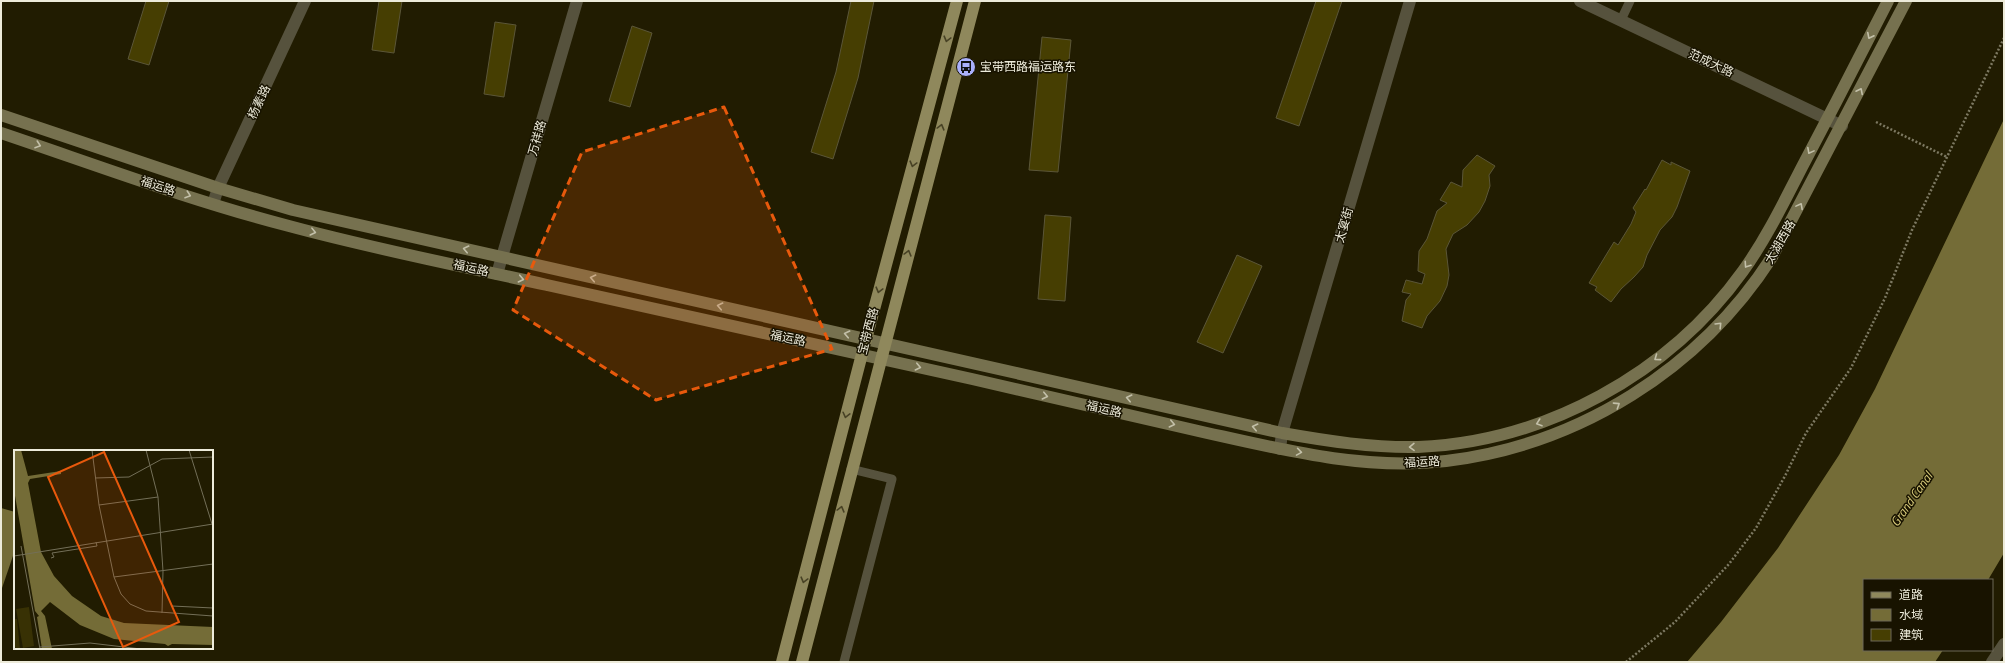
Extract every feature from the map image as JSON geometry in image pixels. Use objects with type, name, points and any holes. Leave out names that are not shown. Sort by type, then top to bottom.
[{"type":"main road","name":"宝带西路","points":[[782,662],[866,338],[957,1]]},
{"type":"main road","name":"宝带西路","points":[[802,662],[880,358],[975,1]]},
{"type":"main road","name":"太湖西路","points":[[1575,409],[1614,388],[1664,353],[1690,330],[1722,297],[1742,273],[1758,248],[1888,1]]},
{"type":"main road","name":"太湖西路","points":[[1582,423],[1609,410],[1674,366],[1701,342],[1734,308],[1755,282],[1772,257],[1842,126],[1906,1]]},
{"type":"main road","name":"福运路","points":[[1,115],[218,188],[331,219],[885,342],[1282,433],[1367,445],[1395,447],[1442,445],[1511,432],[1575,409]]},
{"type":"main road","name":"福运路","points":[[1,133],[213,204],[289,226],[1280,449],[1366,461],[1394,463],[1444,461],[1515,448],[1548,438],[1582,423]]},
{"type":"street","name":"杨素路","points":[[213,204],[218,188],[305,1]]},
{"type":"street","name":"万祥路","points":[[497,274],[577,1]]},
{"type":"street","name":"太宴街","points":[[1280,449],[1282,433],[1410,1]]},
{"type":"street","name":"范成大路","points":[[1580,1],[1842,126]]},
{"type":"street","points":[[1992,662],[2004,644]]},
{"type":"lane","points":[[1621,20],[1630,1]]},
{"type":"lane","points":[[844,662],[892,479],[851,469]]},
{"type":"path","points":[[1626,662],[1674,622],[1729,564],[1756,528],[1785,476],[1806,433],[1851,368],[1885,298],[1912,230],[2004,38]]},
{"type":"path","points":[[1876,122],[1947,157]]},
{"type":"highlighted area","points":[[724,107],[832,349],[656,400],[513,310],[582,152]]},
{"type":"water","name":"Grand Canal","points":[[2004,119],[2004,553],[1989,579],[1863,579],[1863,651],[1942,651],[1935,662],[1687,662],[1721,622],[1778,548],[1839,455],[1875,389]]},
{"type":"water","points":[[1,508],[14,512],[14,553],[1,591]]},
{"type":"building","points":[[146,1],[169,1],[149,65],[128,59]]},
{"type":"building","points":[[379,1],[402,1],[394,53],[372,50]]},
{"type":"building","points":[[851,1],[874,1],[858,78],[833,159],[811,152],[836,72]]},
{"type":"building","points":[[1316,1],[1342,1],[1299,126],[1276,118]]},
{"type":"building","points":[[495,22],[516,25],[504,97],[484,94]]},
{"type":"building","points":[[632,26],[652,33],[630,107],[609,101]]},
{"type":"building","points":[[1042,37],[1071,40],[1058,172],[1029,170]]},
{"type":"building","points":[[1477,155],[1495,166],[1489,175],[1490,186],[1485,201],[1479,212],[1467,225],[1453,234],[1446,249],[1449,275],[1447,286],[1440,301],[1427,316],[1422,328],[1402,321],[1406,300],[1411,294],[1402,292],[1406,280],[1422,284],[1425,274],[1418,271],[1419,251],[1427,239],[1437,211],[1447,203],[1440,200],[1451,182],[1462,187],[1463,170]]},
{"type":"building","points":[[1662,160],[1671,165],[1671,162],[1690,171],[1677,207],[1672,217],[1660,230],[1647,255],[1643,267],[1621,289],[1611,302],[1595,290],[1597,287],[1589,283],[1614,242],[1618,245],[1631,224],[1636,212],[1633,208],[1645,189],[1646,190]]},
{"type":"building","points":[[1045,215],[1071,217],[1065,301],[1038,299]]},
{"type":"building","points":[[1237,255],[1262,266],[1223,353],[1197,342]]},
{"type":"place","name":"宝带西路福运路东","points":[[966,67]]}]
